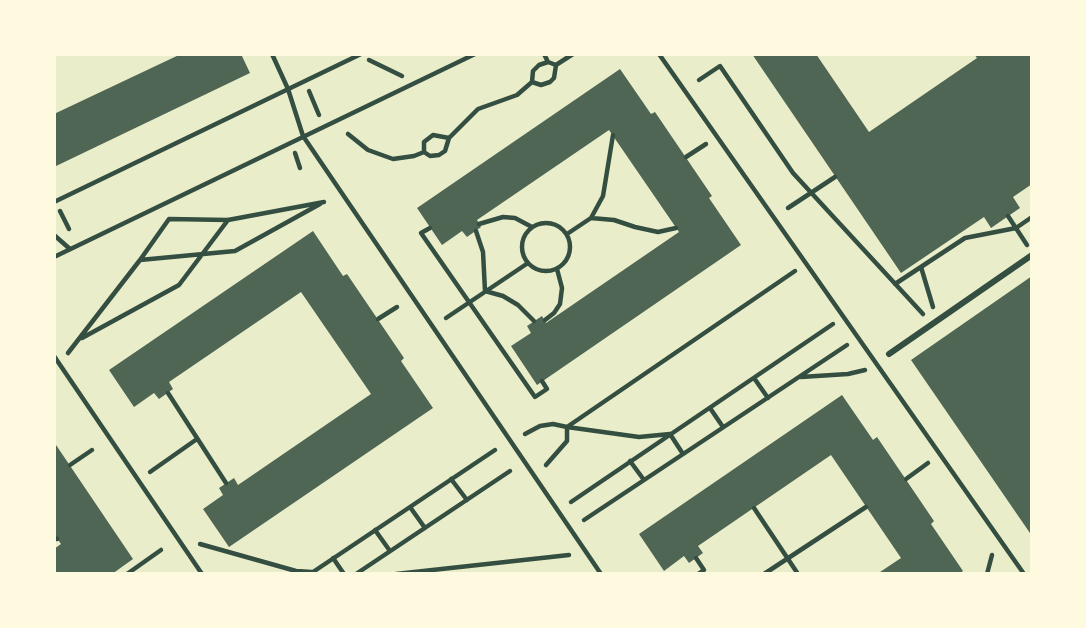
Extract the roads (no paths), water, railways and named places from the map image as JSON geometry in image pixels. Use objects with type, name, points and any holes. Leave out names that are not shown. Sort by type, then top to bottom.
[{"type":"street","points":[[889,354],[1032,253]]},
{"type":"lane","points":[[272,54],[288,89],[303,136],[601,574]]},
{"type":"lane","points":[[54,202],[361,54]]},
{"type":"lane","points":[[54,257],[475,54]]},
{"type":"lane","points":[[659,54],[1024,574]]},
{"type":"lane","points":[[54,235],[70,249]]},
{"type":"lane","points":[[54,356],[202,574]]}]
